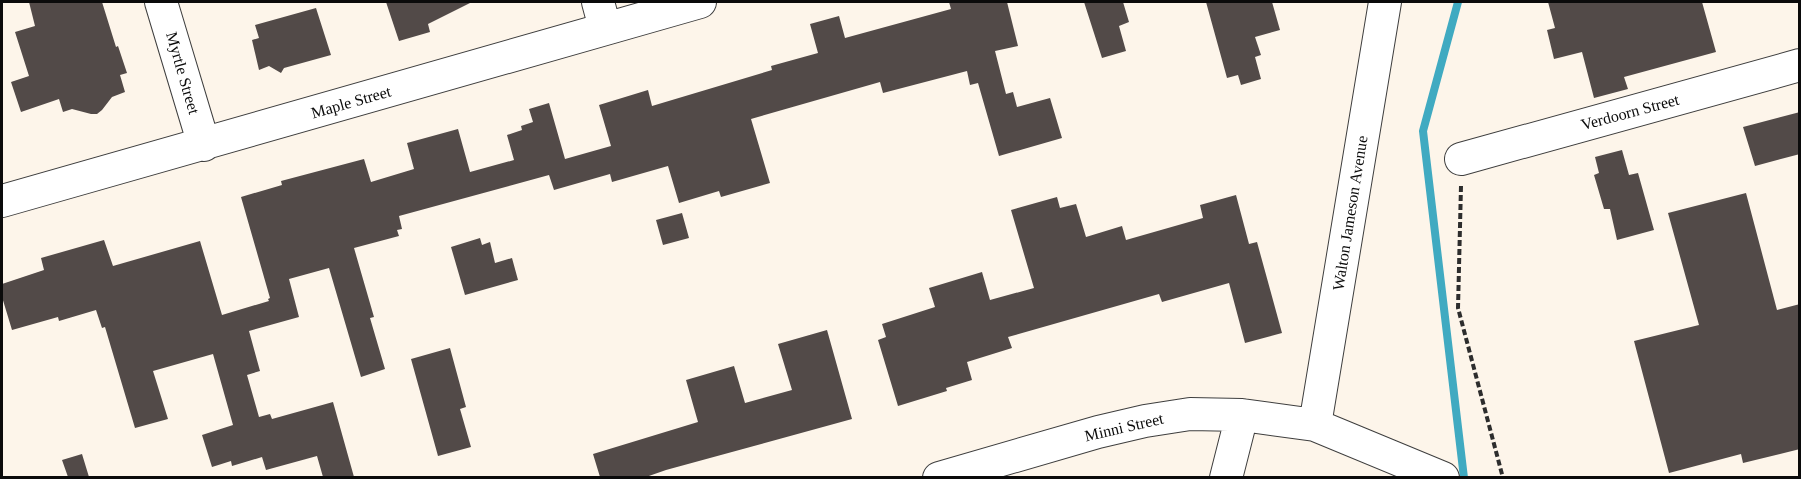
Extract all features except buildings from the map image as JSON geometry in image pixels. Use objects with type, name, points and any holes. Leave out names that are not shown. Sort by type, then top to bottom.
[{"type":"street","name":"Myrtle Street","points":[[161,2],[204,145]]},
{"type":"street","name":"Maple Street","points":[[2,201],[204,145],[601,15],[700,2]]},
{"type":"street","name":"Walton Jameson Avenue","points":[[1315,425],[1385,2]]},
{"type":"street","name":"Verdoorn Street","points":[[1461,159],[1800,65]]},
{"type":"street","name":"Minni Street","points":[[939,477],[1145,421],[1190,414],[1242,415],[1315,425],[1443,477]]},
{"type":"street","points":[[1226,477],[1242,415]]},
{"type":"path","points":[[1461,159],[1458,308],[1503,477]]},
{"type":"waterway","points":[[1458,2],[1423,131],[1464,478]]}]
